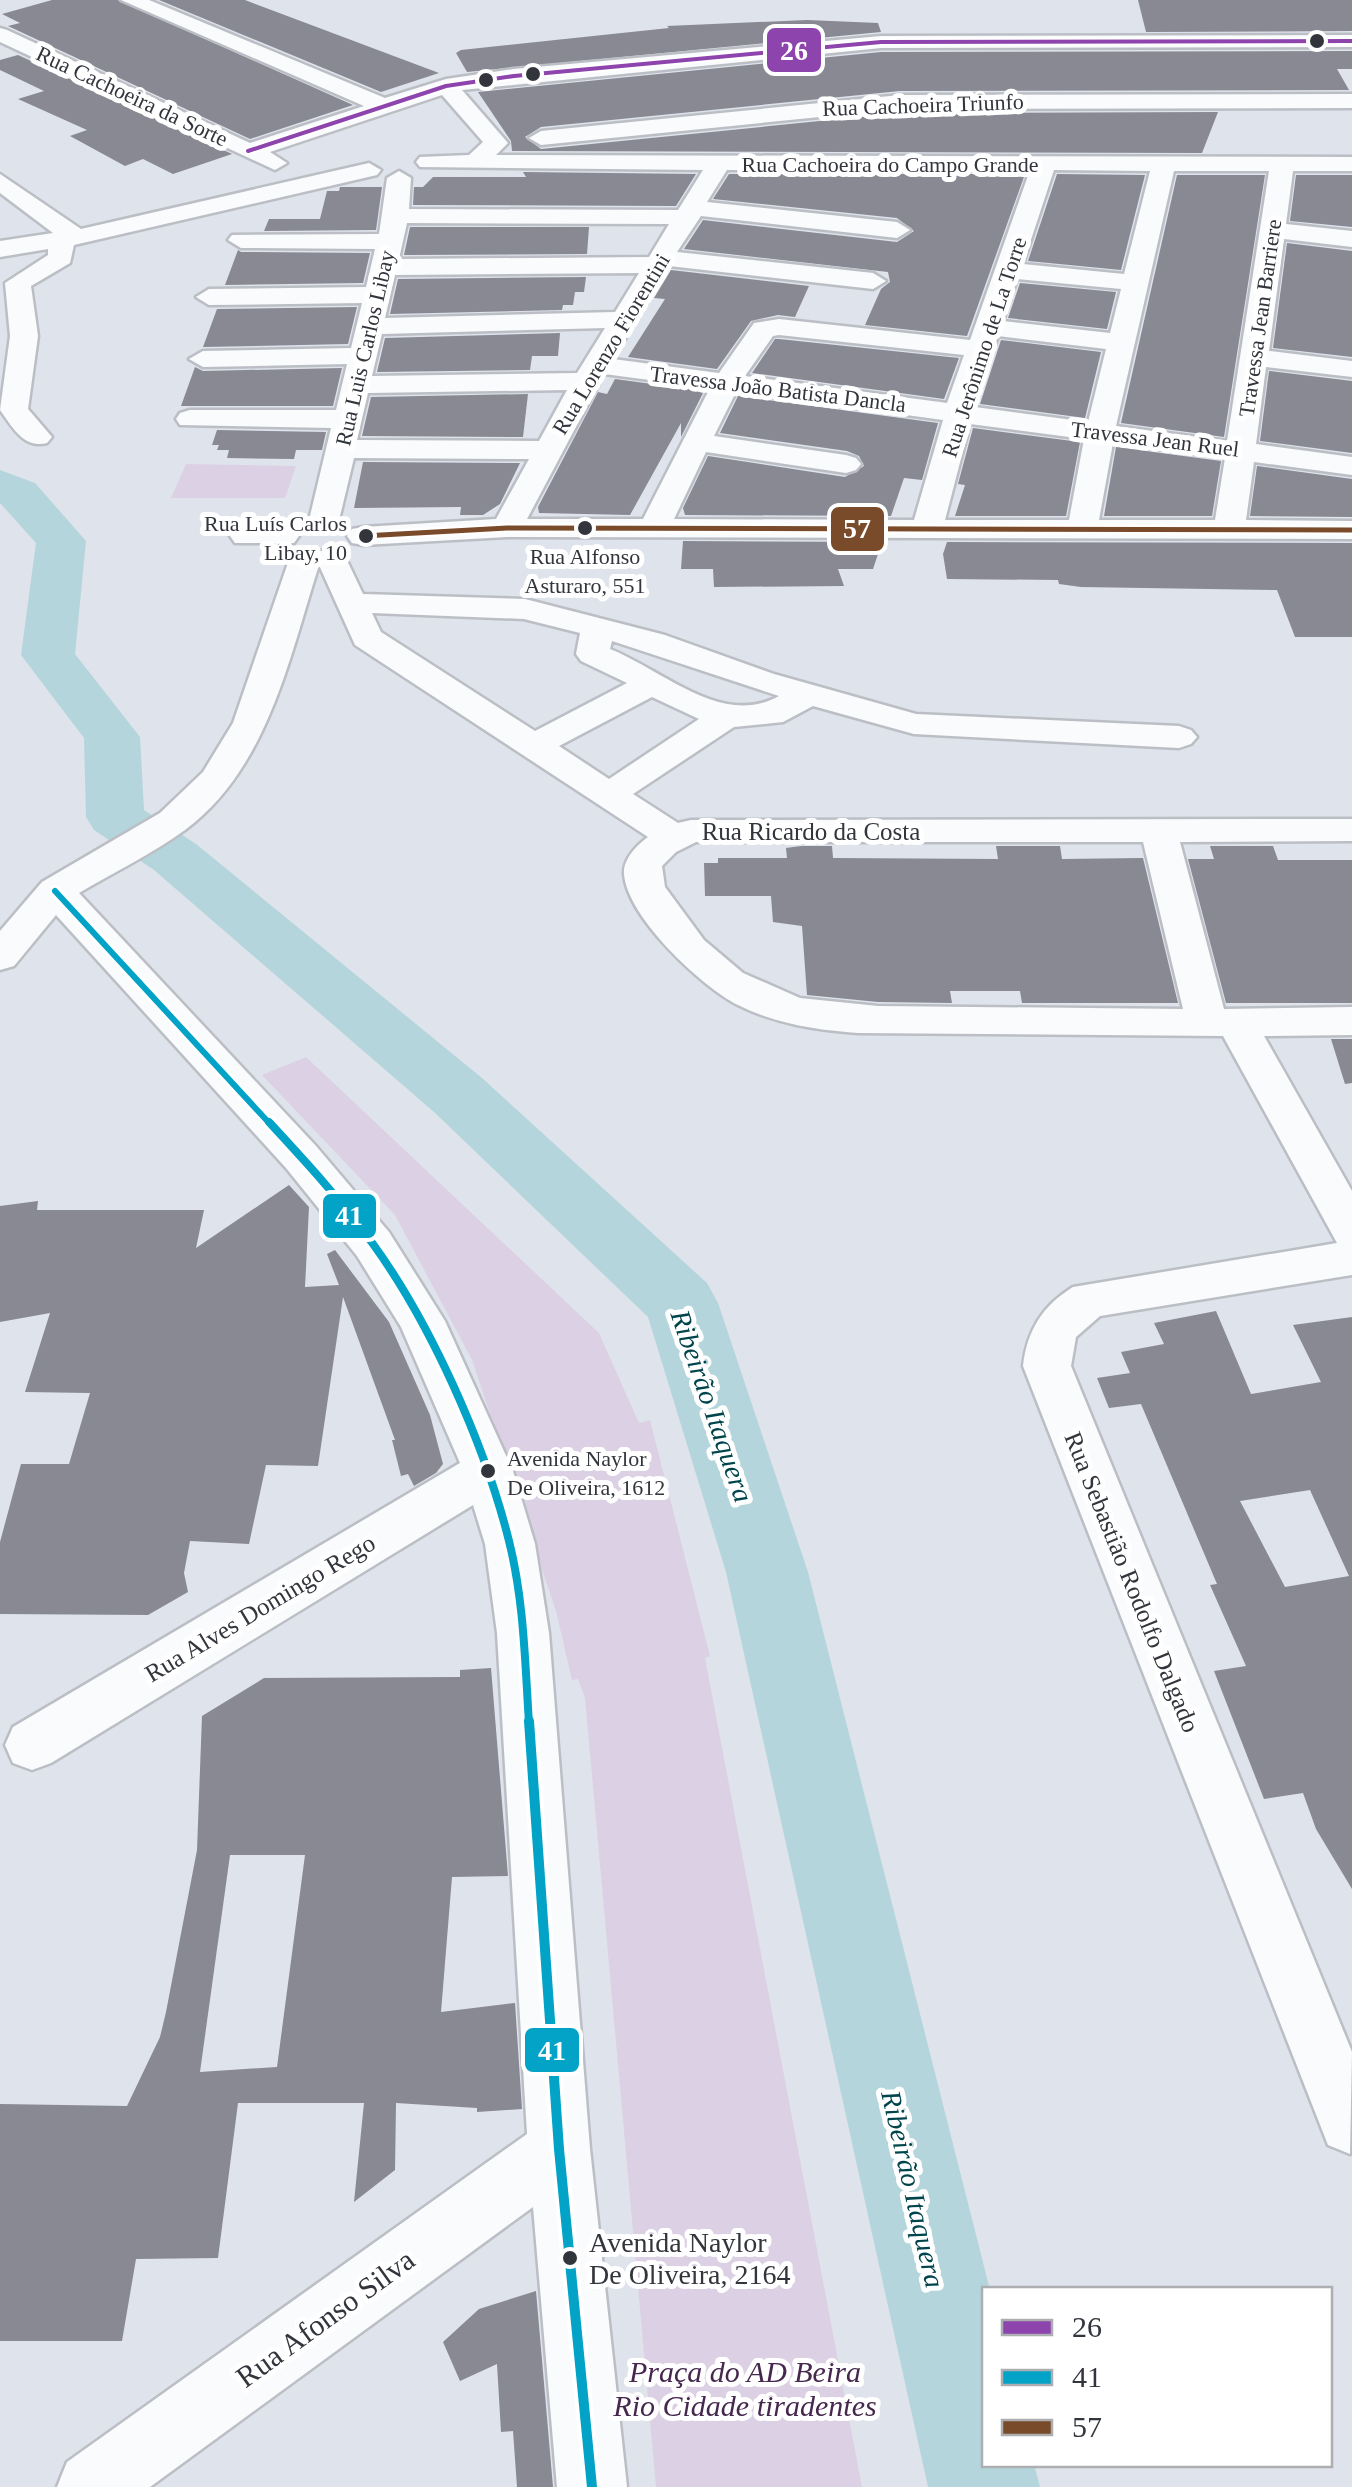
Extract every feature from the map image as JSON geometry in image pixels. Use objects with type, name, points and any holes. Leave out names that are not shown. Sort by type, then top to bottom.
[{"type":"street","points":[[131,0],[384,106]]},
{"type":"street","points":[[1239,19],[1352,22]]},
{"type":"street","name":"Rua Cachoeira da Sorte","points":[[0,34],[318,183]]},
{"type":"street","points":[[248,151],[446,86],[572,70],[880,42],[1352,41]]},
{"type":"street","points":[[446,86],[496,142],[474,163]]},
{"type":"street","name":"Rua Cachoeira Triunfo","points":[[496,142],[900,102],[1352,101]]},
{"type":"street","name":"Rua Cachoeira do Campo Grande","points":[[369,170],[374,160],[385,156],[411,155],[428,162],[474,163],[1352,164]]},
{"type":"street","points":[[0,249],[69,238],[369,170],[399,178],[422,173],[428,162]]},
{"type":"street","name":"Rua Lorenzo Fiorentini","points":[[507,528],[592,373],[719,163]]},
{"type":"street","name":"Travessa Jean Barriere","points":[[1229,530],[1282,164]]},
{"type":"street","name":"Rua Jerônimo de La Torre","points":[[927,530],[959,412],[1044,165]]},
{"type":"street","points":[[1082,530],[1100,433],[1163,165]]},
{"type":"street","name":"Rua Luis Carlos Libay","points":[[325,516],[390,242],[399,178]]},
{"type":"street","points":[[0,182],[69,238]]},
{"type":"street","points":[[390,242],[691,212],[889,247]]},
{"type":"street","points":[[1272,230],[1352,239]]},
{"type":"street","points":[[37,437],[14,410],[24,336],[18,283],[61,258],[69,238]]},
{"type":"street","points":[[241,240],[390,242],[660,261],[889,247]]},
{"type":"street","points":[[860,308],[889,247]]},
{"type":"street","points":[[1008,270],[1137,283]]},
{"type":"street","points":[[209,297],[375,295]]},
{"type":"street","points":[[368,326],[624,320]]},
{"type":"street","points":[[653,530],[694,442],[757,334],[779,327],[1122,344]]},
{"type":"street","points":[[202,359],[360,356]]},
{"type":"street","points":[[1254,357],[1352,369]]},
{"type":"street","name":"Travessa João Batista Dancla","points":[[353,385],[592,373],[726,382],[959,412]]},
{"type":"street","name":"Travessa Jean Ruel","points":[[959,412],[1352,466]]},
{"type":"street","points":[[190,419],[345,419]]},
{"type":"street","points":[[694,442],[846,464]]},
{"type":"street","points":[[342,450],[548,450]]},
{"type":"street","points":[[246,536],[307,550],[354,549],[363,536],[362,530],[348,520],[325,516],[298,522],[307,550],[350,603],[367,638],[674,838]]},
{"type":"street","points":[[363,536],[507,528],[1352,530]]},
{"type":"street","points":[[0,957],[55,891],[173,821],[217,778],[250,723],[307,550]]},
{"type":"street","points":[[350,603],[526,609],[914,724],[1179,736]]},
{"type":"street","points":[[597,628],[594,654],[700,710],[726,717],[771,715],[809,694]]},
{"type":"street","points":[[531,746],[653,683]]},
{"type":"street","points":[[608,795],[726,717]]},
{"type":"street","name":"Rua Ricardo da Costa","points":[[1352,830],[691,831],[660,843],[646,857],[644,882],[683,942],[719,977],[798,1012],[840,1017],[1020,1022],[1352,1021]]},
{"type":"street","points":[[1159,832],[1222,1022],[1352,1231]]},
{"type":"street","points":[[55,891],[302,1157],[373,1244],[422,1321],[488,1471],[510,1544],[523,1633],[558,2149],[592,2487]]},
{"type":"street","name":"Rua Sebastião Rodolfo Dalgado","points":[[1350,2123],[1047,1366],[1049,1338],[1064,1315],[1089,1300],[1352,1258]]},
{"type":"street","name":"Rua Alves Domingo Rego","points":[[32,1745],[488,1471]]},
{"type":"street","name":"Rua Afonso Silva","points":[[92,2487],[558,2149]]},
{"type":"green space","points":[[186,464],[296,466],[285,498],[171,498]]},
{"type":"green space","name":"Praça do AD Beira Rio Cidade tiradentes","points":[[306,1057],[599,1333],[639,1423],[650,1420],[710,1656],[705,1658],[862,2487],[656,2487],[585,1698],[578,1679],[572,1680],[556,1611],[472,1360],[395,1215],[262,1075]]},
{"type":"building","points":[[52,0],[118,0],[353,105],[250,139],[8,26],[20,23],[2,14]]},
{"type":"building","points":[[159,0],[245,0],[439,73],[381,92]]},
{"type":"building","points":[[1138,0],[1352,0],[1352,31],[1146,32]]},
{"type":"building","points":[[807,20],[878,23],[881,32],[467,72],[456,53],[667,26]]},
{"type":"building","points":[[1352,51],[1352,69],[1337,69],[1349,90],[900,91],[541,127],[525,137],[541,149],[900,113],[1218,112],[1202,153],[512,151],[511,141],[478,92],[881,52]]},
{"type":"building","points":[[18,55],[232,154],[173,174],[143,159],[125,166],[70,136],[87,130],[18,99],[44,91],[0,70],[0,60]]},
{"type":"building","points":[[523,172],[696,174],[676,206],[413,205],[414,187],[423,187],[433,177],[526,177]]},
{"type":"building","points":[[729,174],[1025,174],[967,336],[865,325],[881,289],[890,282],[888,272],[684,249],[703,220],[897,242],[914,231],[897,218],[713,199]]},
{"type":"building","points":[[1057,174],[1145,175],[1121,270],[1028,261]]},
{"type":"building","points":[[1177,175],[1265,175],[1224,437],[1121,423]]},
{"type":"building","points":[[1296,175],[1352,175],[1352,227],[1290,221]]},
{"type":"building","points":[[340,187],[382,187],[376,230],[264,231],[269,219],[320,219],[327,191],[339,191]]},
{"type":"building","points":[[410,227],[589,227],[587,254],[404,255]]},
{"type":"building","points":[[1287,243],[1352,251],[1352,357],[1273,348]]},
{"type":"building","points":[[238,250],[370,253],[363,283],[225,285]]},
{"type":"building","points":[[671,270],[809,286],[795,317],[778,315],[751,321],[717,369],[628,357],[665,299],[654,298]]},
{"type":"building","points":[[586,277],[584,292],[575,292],[573,305],[563,305],[562,310],[390,314],[398,279]]},
{"type":"building","points":[[1020,283],[1116,292],[1107,329],[1008,318]]},
{"type":"building","points":[[357,307],[348,344],[203,347],[217,309]]},
{"type":"building","points":[[560,333],[558,356],[532,356],[530,370],[377,372],[385,338]]},
{"type":"building","points":[[775,339],[959,358],[944,399],[752,373]]},
{"type":"building","points":[[1001,340],[1101,352],[1085,418],[980,404]]},
{"type":"building","points":[[195,367],[203,371],[342,368],[333,406],[181,406]]},
{"type":"building","points":[[1269,371],[1352,381],[1352,453],[1260,441]]},
{"type":"building","points":[[615,379],[704,391],[681,437],[681,423],[630,515],[539,513],[538,507],[598,392],[607,394]]},
{"type":"building","points":[[528,394],[523,437],[362,436],[371,397]]},
{"type":"building","points":[[738,396],[938,423],[922,480],[904,478],[891,516],[685,515],[683,508],[708,456],[845,477],[864,466],[859,456],[847,451],[720,433]]},
{"type":"building","points":[[973,428],[1080,442],[1066,516],[955,516],[965,485],[958,484]]},
{"type":"building","points":[[217,430],[326,432],[322,450],[296,450],[294,459],[227,458],[229,450],[217,450],[219,445],[212,445]]},
{"type":"building","points":[[1116,447],[1221,461],[1212,516],[1104,516]]},
{"type":"building","points":[[363,462],[520,463],[500,504],[483,515],[460,515],[461,507],[354,508]]},
{"type":"building","points":[[1257,466],[1352,479],[1352,517],[1250,516]]},
{"type":"building","points":[[683,541],[882,542],[873,569],[838,569],[844,586],[714,587],[713,569],[681,569]]},
{"type":"building","points":[[947,542],[1352,543],[1352,637],[1295,637],[1277,590],[1081,587],[1059,584],[1058,580],[947,579],[943,554]]},
{"type":"building","points":[[832,846],[833,858],[998,859],[996,846],[1060,846],[1062,859],[1143,858],[1178,1003],[1022,1003],[1020,991],[950,991],[952,1003],[878,1002],[807,995],[802,926],[773,922],[771,896],[705,896],[704,863],[718,863],[718,858],[787,858],[786,848]]},
{"type":"building","points":[[1210,846],[1273,846],[1278,860],[1352,860],[1352,1003],[1226,1003],[1188,859],[1214,859]]},
{"type":"building","points":[[1331,1039],[1352,1039],[1352,1083],[1345,1084]]},
{"type":"building","points":[[289,1185],[309,1207],[305,1287],[339,1285],[327,1254],[335,1250],[389,1322],[430,1415],[443,1464],[414,1486],[408,1474],[401,1476],[395,1440],[343,1297],[318,1466],[266,1465],[249,1544],[190,1541],[184,1573],[188,1592],[148,1615],[0,1614],[0,1542],[21,1464],[69,1464],[90,1393],[25,1392],[50,1313],[0,1322],[0,1206],[38,1201],[37,1210],[204,1210],[196,1248]]},
{"type":"building","points":[[1216,1311],[1251,1394],[1321,1382],[1293,1325],[1352,1317],[1352,1889],[1316,1829],[1303,1793],[1264,1799],[1214,1671],[1246,1666],[1210,1585],[1217,1584],[1141,1404],[1109,1408],[1097,1378],[1130,1373],[1121,1352],[1164,1344],[1154,1323]],"holes":[[[1310,1490],[1349,1576],[1285,1587],[1240,1501]]]},
{"type":"building","points":[[491,1668],[508,1876],[452,1877],[441,2012],[515,2003],[522,2109],[477,2112],[477,2108],[396,2103],[395,2170],[354,2202],[364,2103],[238,2103],[218,2258],[136,2259],[122,2341],[0,2341],[0,2104],[127,2106],[160,2037],[166,2012],[197,1850],[202,1716],[264,1678],[460,1677],[460,1670]],"holes":[[[230,1855],[305,1855],[277,2067],[200,2072]]]},
{"type":"building","points":[[536,2291],[553,2487],[517,2487],[513,2431],[501,2432],[497,2364],[460,2381],[443,2342],[479,2309]]},
{"type":"waterway","name":"Ribeirão Itaquera","points":[[0,485],[18,493],[61,541],[48,655],[112,737],[115,817],[175,857],[458,1095],[681,1303],[767,1572],[984,2487]]},
{"type":"transit line","name":"26","points":[[248,151],[446,86],[514,76],[881,42],[1352,41]]},
{"type":"transit line","name":"57","points":[[363,536],[507,528],[1352,530]]},
{"type":"transit line","name":"41","points":[[55,891],[301,1157],[373,1244],[422,1321],[488,1471],[510,1544],[523,1633],[559,2149],[592,2487]]},
{"type":"place","name":"Rua Alfonso Asturaro, 551","points":[[585,528]]},
{"type":"place","name":"Rua Luís Carlos Libay, 10","points":[[366,536]]},
{"type":"place","name":"Avenida Naylor De Oliveira, 1612","points":[[488,1471]]},
{"type":"place","name":"Avenida Naylor De Oliveira, 2164","points":[[570,2258]]}]
